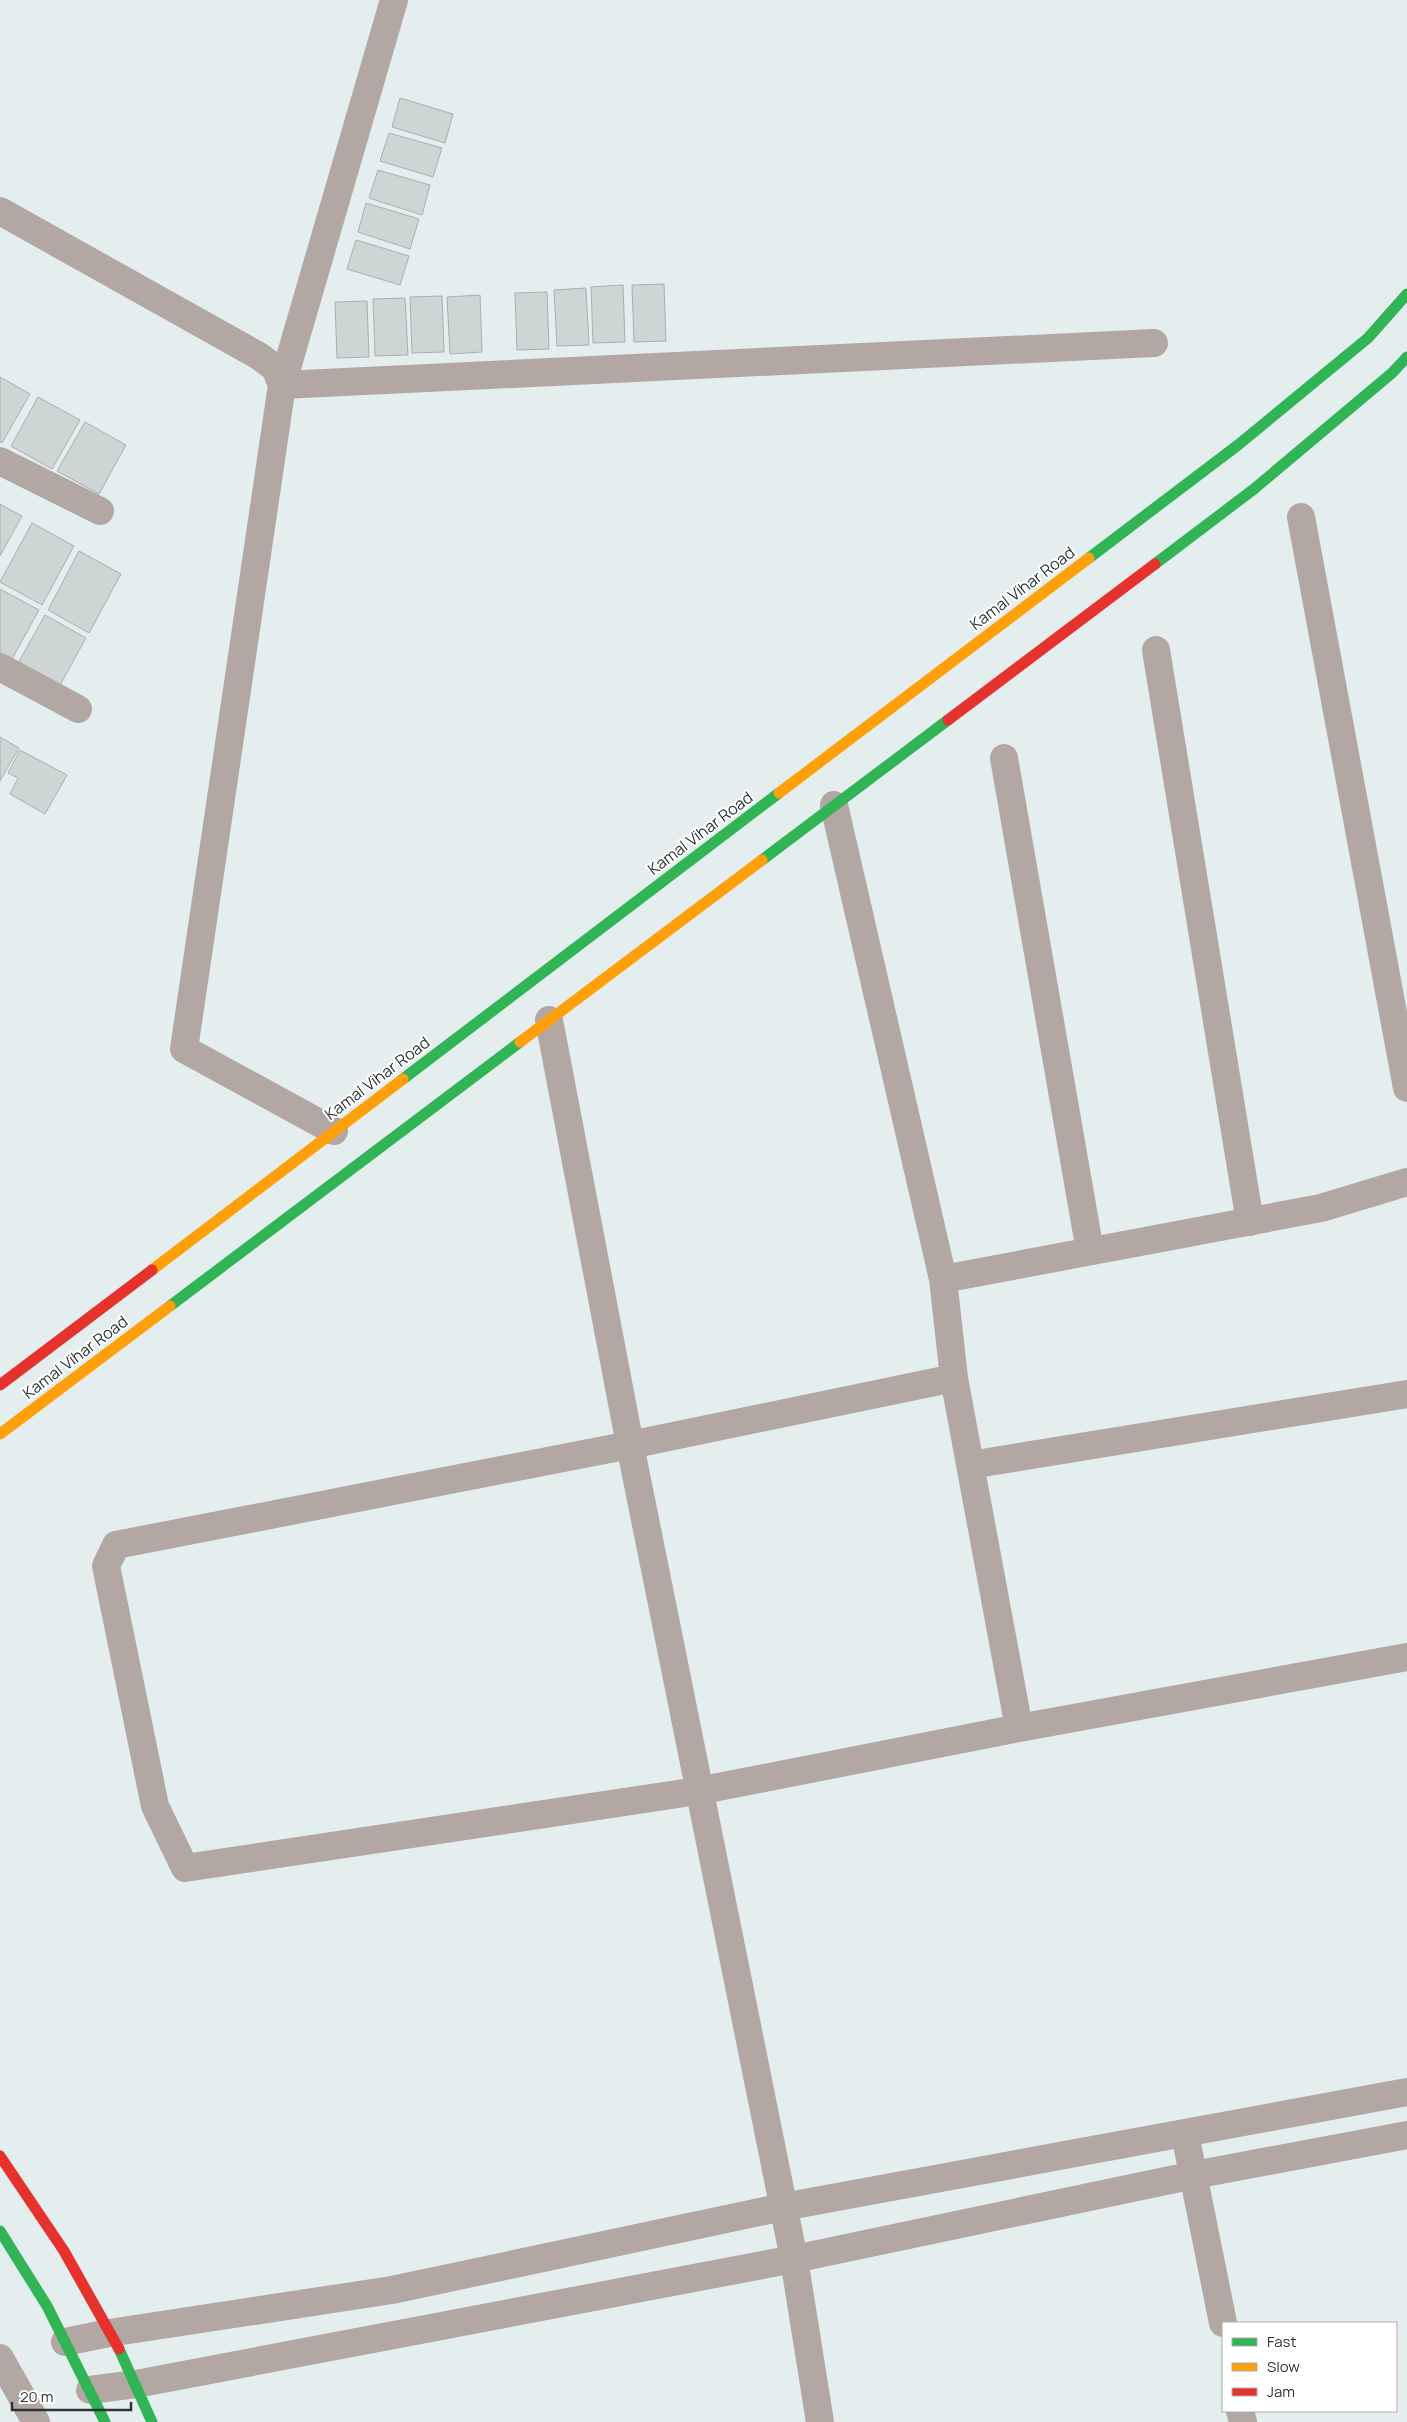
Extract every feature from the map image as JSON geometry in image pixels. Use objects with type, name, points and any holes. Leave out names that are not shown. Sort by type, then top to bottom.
[{"type":"main road","name":"Kamal Vihar Road","points":[[0,1384],[1238,445],[1368,338],[1406,296]]},
{"type":"main road","name":"Kamal Vihar Road","points":[[0,1434],[1254,489],[1392,374],[1407,357]]},
{"type":"main road","points":[[0,2156],[76,2270],[136,2384],[152,2422]]},
{"type":"main road","points":[[0,2231],[66,2342],[106,2422]]},
{"type":"street","points":[[334,1131],[184,1048],[282,385],[394,0]]},
{"type":"street","points":[[0,211],[259,356],[275,368],[282,385]]},
{"type":"street","points":[[282,385],[1154,343]]},
{"type":"street","points":[[0,461],[100,511]]},
{"type":"street","points":[[1301,517],[1407,1088]]},
{"type":"street","points":[[1156,650],[1250,1222]]},
{"type":"street","points":[[0,667],[78,709]]},
{"type":"street","points":[[1004,758],[1090,1251]]},
{"type":"street","points":[[834,805],[943,1279],[954,1378],[1019,1728]]},
{"type":"street","points":[[549,1020],[698,1791],[794,2259],[820,2422]]},
{"type":"street","points":[[943,1279],[1321,1208],[1407,1182]]},
{"type":"street","points":[[954,1378],[116,1545],[106,1566],[155,1806],[185,1868],[698,1791],[1019,1728],[1407,1657]]},
{"type":"street","points":[[970,1465],[1407,1394]]},
{"type":"street","points":[[66,2342],[109,2333],[392,2290],[783,2207],[1407,2092]]},
{"type":"street","points":[[1185,2134],[1223,2322]]},
{"type":"street","points":[[90,2390],[136,2384],[794,2259],[1194,2175],[1407,2135]]},
{"type":"street","points":[[0,2358],[36,2422]]},
{"type":"building","points":[[400,98],[453,114],[445,143],[392,127]]},
{"type":"building","points":[[389,133],[442,148],[433,177],[380,161]]},
{"type":"building","points":[[378,170],[430,185],[422,215],[369,198]]},
{"type":"building","points":[[366,203],[419,219],[410,249],[358,232]]},
{"type":"building","points":[[356,240],[409,256],[400,285],[347,269]]},
{"type":"building","points":[[664,284],[666,341],[634,342],[632,285]]},
{"type":"building","points":[[623,285],[625,342],[593,343],[591,287]]},
{"type":"building","points":[[586,288],[589,345],[557,346],[554,290]]},
{"type":"building","points":[[547,292],[549,349],[517,350],[515,293]]},
{"type":"building","points":[[480,295],[482,352],[450,354],[447,297]]},
{"type":"building","points":[[442,296],[444,352],[412,353],[410,297]]},
{"type":"building","points":[[405,298],[408,355],[375,356],[373,299]]},
{"type":"building","points":[[367,301],[369,357],[337,358],[335,302]]},
{"type":"building","points":[[0,377],[30,394],[2,443],[0,442]]},
{"type":"building","points":[[38,397],[80,420],[52,469],[11,446]]},
{"type":"building","points":[[85,422],[126,445],[99,494],[57,471]]},
{"type":"building","points":[[0,504],[22,516],[0,556]]},
{"type":"building","points":[[32,523],[74,546],[42,605],[0,582]]},
{"type":"building","points":[[79,551],[121,574],[89,633],[48,610]]},
{"type":"building","points":[[0,589],[39,610],[12,659],[0,653]]},
{"type":"building","points":[[45,615],[86,638],[59,687],[17,665]]},
{"type":"building","points":[[0,737],[19,748],[0,781]]},
{"type":"building","points":[[20,750],[67,775],[45,814],[10,794],[18,778],[8,773]]},
{"type":"traffic: fast","points":[[1089,558],[1238,445],[1368,338],[1407,294]]},
{"type":"traffic: fast","points":[[1155,564],[1254,489],[1392,373],[1407,357]]},
{"type":"traffic: fast","points":[[762,860],[948,720]]},
{"type":"traffic: fast","points":[[403,1079],[779,793]]},
{"type":"traffic: fast","points":[[170,1306],[520,1042]]},
{"type":"traffic: fast","points":[[0,2231],[47,2306],[105,2422]]},
{"type":"traffic: fast","points":[[119,2349],[152,2422]]},
{"type":"traffic: slow","points":[[779,793],[1089,558]]},
{"type":"traffic: slow","points":[[520,1042],[762,860]]},
{"type":"traffic: slow","points":[[152,1270],[403,1079]]},
{"type":"traffic: slow","points":[[0,1434],[170,1306]]},
{"type":"traffic: jam","points":[[948,720],[1155,564]]},
{"type":"traffic: jam","points":[[0,1385],[152,1270]]},
{"type":"traffic: jam","points":[[0,2156],[64,2251],[119,2349]]}]
